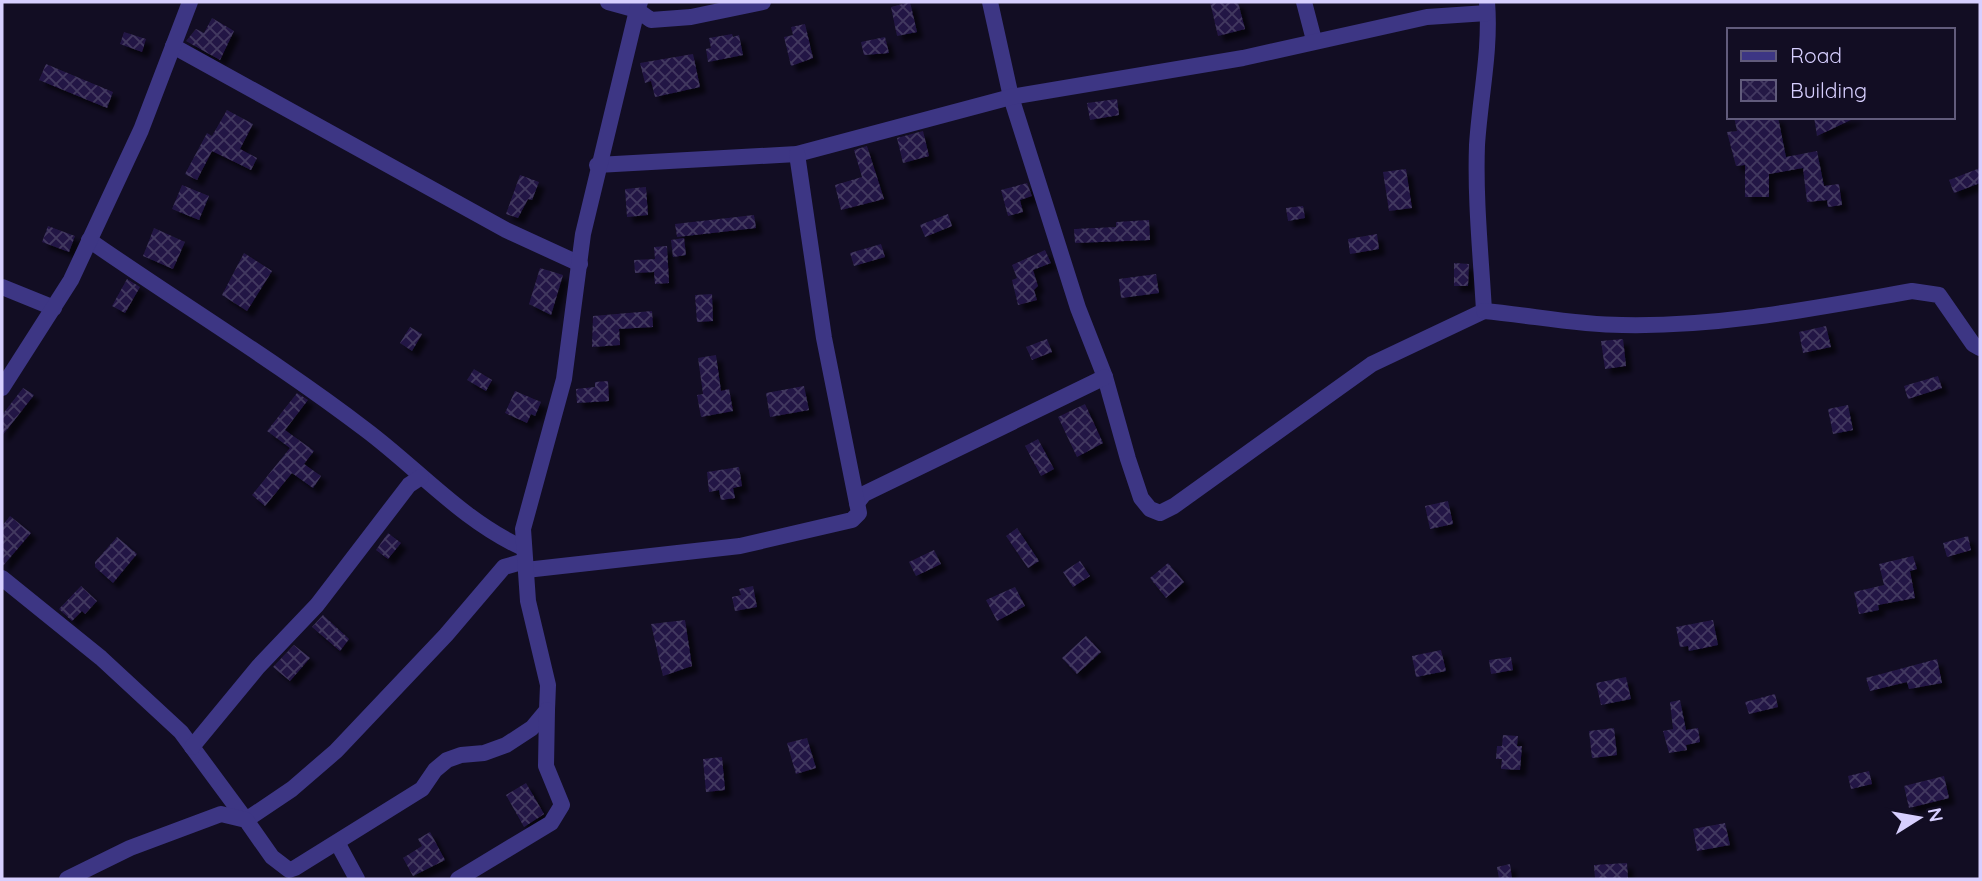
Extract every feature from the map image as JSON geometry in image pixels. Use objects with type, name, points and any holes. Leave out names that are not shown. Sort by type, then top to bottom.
[{"type":"street","points":[[2,388],[54,308],[89,240],[141,130],[190,2]]},
{"type":"street","points":[[608,2],[638,6],[651,20],[691,17],[763,2]]},
{"type":"street","points":[[990,2],[1012,97],[1078,308],[1105,377],[1141,498],[1150,509],[1160,513],[1174,506],[1372,364],[1484,311],[1620,326],[1685,324],[1742,321],[1912,291],[1927,292],[1939,295],[1973,344],[1980,348]]},
{"type":"street","points":[[1304,2],[1314,40]]},
{"type":"street","points":[[458,879],[551,823],[559,814],[562,805],[546,766],[548,685],[528,601],[523,529],[564,379],[597,165],[638,6]]},
{"type":"street","points":[[597,165],[797,154],[1012,97],[1242,58],[1314,40],[1487,7],[1490,24],[1477,170],[1484,311]]},
{"type":"street","points":[[173,46],[506,230],[580,264]]},
{"type":"street","points":[[67,879],[130,848],[221,814],[246,820],[292,789],[336,751],[446,635],[505,567],[525,560],[740,546],[852,520],[859,513],[824,338],[797,154]]},
{"type":"street","points":[[89,240],[368,431],[525,560]]},
{"type":"street","points":[[2,286],[54,308]]},
{"type":"street","points":[[857,503],[864,494],[1105,377]]},
{"type":"street","points":[[192,747],[258,667],[317,605],[409,485],[421,477]]},
{"type":"street","points":[[2,578],[135,688],[192,747],[272,857],[289,870],[338,844],[422,789],[435,770],[447,760],[461,755],[484,753],[506,745],[532,728],[547,709]]},
{"type":"street","points":[[338,844],[357,879]]},
{"type":"building","points":[[910,2],[917,32],[897,36],[891,7]]},
{"type":"building","points":[[1210,2],[1238,2],[1245,29],[1218,36]]},
{"type":"building","points":[[212,18],[234,31],[220,60],[186,41],[196,29],[204,33]]},
{"type":"building","points":[[805,24],[813,58],[791,66],[784,37],[793,35],[791,27]]},
{"type":"building","points":[[124,32],[146,39],[142,52],[120,44]]},
{"type":"building","points":[[732,34],[733,37],[739,35],[743,55],[708,62],[706,49],[711,48],[709,38]]},
{"type":"building","points":[[885,37],[889,53],[864,55],[861,42]]},
{"type":"building","points":[[693,54],[700,87],[655,97],[651,81],[645,83],[640,63]]},
{"type":"building","points":[[46,64],[113,92],[107,108],[39,80]]},
{"type":"building","points":[[1117,99],[1119,115],[1090,120],[1087,103]]},
{"type":"building","points":[[227,110],[253,124],[240,149],[257,158],[251,170],[212,151],[197,180],[185,174],[207,133],[212,136]]},
{"type":"building","points":[[1734,119],[1778,119],[1786,157],[1817,151],[1824,186],[1839,184],[1842,205],[1828,207],[1827,200],[1807,202],[1803,168],[1769,174],[1769,197],[1745,197],[1745,165],[1736,166],[1727,132],[1737,131]]},
{"type":"building","points":[[1814,119],[1853,119],[1817,136]]},
{"type":"building","points":[[923,131],[929,156],[903,163],[897,138]]},
{"type":"building","points":[[867,146],[884,199],[841,210],[835,185],[862,177],[854,150]]},
{"type":"building","points":[[1980,168],[1980,183],[1954,193],[1949,180]]},
{"type":"building","points":[[1406,169],[1412,208],[1389,211],[1383,172]]},
{"type":"building","points":[[520,175],[539,182],[532,200],[528,199],[518,218],[506,214]]},
{"type":"building","points":[[1027,183],[1032,196],[1020,200],[1023,212],[1008,216],[1001,190]]},
{"type":"building","points":[[182,185],[209,196],[199,220],[172,209]]},
{"type":"building","points":[[646,187],[648,215],[627,217],[625,189]]},
{"type":"building","points":[[1303,206],[1305,218],[1288,221],[1286,208]]},
{"type":"building","points":[[948,214],[952,226],[925,237],[920,225]]},
{"type":"building","points":[[754,215],[756,228],[677,237],[675,224]]},
{"type":"building","points":[[1149,220],[1150,240],[1075,243],[1074,229],[1116,227],[1116,222]]},
{"type":"building","points":[[48,226],[75,236],[69,252],[42,242]]},
{"type":"building","points":[[154,228],[185,242],[173,269],[143,256]]},
{"type":"building","points":[[1377,234],[1379,249],[1350,254],[1348,239]]},
{"type":"building","points":[[684,238],[686,255],[673,257],[671,240]]},
{"type":"building","points":[[881,244],[885,257],[854,266],[850,253]]},
{"type":"building","points":[[667,246],[669,283],[655,284],[654,272],[635,273],[634,260],[655,259],[654,247]]},
{"type":"building","points":[[1045,250],[1051,263],[1033,270],[1038,286],[1034,290],[1037,300],[1018,305],[1012,280],[1017,278],[1012,265]]},
{"type":"building","points":[[244,253],[272,271],[247,311],[222,295]]},
{"type":"building","points":[[1454,263],[1469,264],[1468,286],[1454,286]]},
{"type":"building","points":[[540,268],[563,275],[551,315],[529,304]]},
{"type":"building","points":[[1156,274],[1159,293],[1121,298],[1119,279]]},
{"type":"building","points":[[127,279],[140,287],[125,313],[112,306]]},
{"type":"building","points":[[712,294],[713,321],[697,322],[695,295]]},
{"type":"building","points":[[652,311],[653,327],[619,329],[620,345],[592,347],[593,316]]},
{"type":"building","points":[[1826,326],[1831,347],[1803,353],[1799,332]]},
{"type":"building","points":[[410,327],[422,334],[412,351],[400,343]]},
{"type":"building","points":[[1047,339],[1052,352],[1032,360],[1026,347]]},
{"type":"building","points":[[1623,339],[1626,366],[1605,369],[1601,341]]},
{"type":"building","points":[[716,355],[721,391],[729,389],[733,411],[701,417],[697,395],[703,394],[698,358]]},
{"type":"building","points":[[474,369],[492,380],[486,391],[467,380]]},
{"type":"building","points":[[1938,376],[1942,388],[1908,399],[1904,386]]},
{"type":"building","points":[[608,381],[609,401],[577,403],[576,389],[595,387],[595,382]]},
{"type":"building","points":[[804,386],[809,410],[770,417],[766,393]]},
{"type":"building","points":[[23,388],[34,395],[2,436],[2,415]]},
{"type":"building","points":[[515,391],[541,402],[535,416],[531,414],[527,423],[505,413]]},
{"type":"building","points":[[297,393],[308,400],[285,430],[314,451],[304,464],[321,476],[313,488],[292,473],[265,506],[252,495],[290,448],[267,431]]},
{"type":"building","points":[[1085,404],[1103,443],[1077,457],[1058,417]]},
{"type":"building","points":[[1848,405],[1853,430],[1833,434],[1828,409]]},
{"type":"building","points":[[1038,439],[1054,469],[1041,476],[1025,446]]},
{"type":"building","points":[[739,467],[742,486],[733,488],[735,498],[721,500],[719,490],[709,492],[707,472]]},
{"type":"building","points":[[1448,501],[1453,524],[1430,529],[1425,506]]},
{"type":"building","points":[[10,516],[31,533],[2,567],[2,526]]},
{"type":"building","points":[[1017,528],[1039,561],[1028,568],[1006,536]]},
{"type":"building","points":[[388,533],[401,543],[388,559],[376,550]]},
{"type":"building","points":[[1968,536],[1971,550],[1947,557],[1943,543]]},
{"type":"building","points":[[117,537],[137,554],[113,583],[95,567],[95,562]]},
{"type":"building","points":[[934,550],[941,564],[916,576],[909,562]]},
{"type":"building","points":[[1913,556],[1917,569],[1910,571],[1915,598],[1878,605],[1879,610],[1859,614],[1854,592],[1884,585],[1879,564]]},
{"type":"building","points":[[1080,561],[1090,576],[1073,587],[1063,572]]},
{"type":"building","points":[[1168,563],[1184,582],[1166,598],[1150,578]]},
{"type":"building","points":[[81,586],[97,601],[85,614],[82,611],[72,621],[59,609]]},
{"type":"building","points":[[753,586],[757,607],[735,611],[732,597],[741,595],[739,589]]},
{"type":"building","points":[[1015,587],[1025,606],[997,621],[986,600]]},
{"type":"building","points":[[323,615],[349,639],[340,651],[312,627]]},
{"type":"building","points":[[685,620],[692,666],[663,676],[651,624]]},
{"type":"building","points":[[1713,620],[1718,645],[1689,651],[1688,646],[1680,647],[1676,627]]},
{"type":"building","points":[[1086,636],[1101,652],[1077,674],[1062,658]]},
{"type":"building","points":[[294,645],[310,658],[290,681],[273,667]]},
{"type":"building","points":[[1441,650],[1446,671],[1416,677],[1412,656]]},
{"type":"building","points":[[1511,657],[1513,670],[1491,674],[1489,660]]},
{"type":"building","points":[[1937,659],[1942,683],[1909,689],[1907,682],[1870,691],[1866,678]]},
{"type":"building","points":[[1626,677],[1631,699],[1601,705],[1596,683]]},
{"type":"building","points":[[1775,694],[1778,707],[1749,714],[1745,702]]},
{"type":"building","points":[[1680,700],[1686,730],[1698,728],[1700,742],[1686,745],[1687,750],[1669,753],[1663,731],[1673,729],[1670,702]]},
{"type":"building","points":[[1614,728],[1617,755],[1592,758],[1589,731]]},
{"type":"building","points":[[1503,735],[1518,736],[1517,746],[1522,746],[1520,770],[1501,769],[1502,759],[1496,759],[1497,746],[1502,746]]},
{"type":"building","points":[[807,738],[816,768],[796,774],[787,743]]},
{"type":"building","points":[[722,757],[725,790],[706,792],[703,759]]},
{"type":"building","points":[[1869,771],[1872,784],[1851,789],[1848,776]]},
{"type":"building","points":[[1944,776],[1949,798],[1909,808],[1904,786]]},
{"type":"building","points":[[526,783],[544,814],[524,827],[506,795]]},
{"type":"building","points":[[1725,823],[1730,845],[1697,851],[1693,829]]},
{"type":"building","points":[[430,832],[445,860],[413,876],[403,858],[422,846],[418,839]]},
{"type":"building","points":[[1627,863],[1628,879],[1595,879],[1594,865]]},
{"type":"building","points":[[1510,864],[1512,879],[1499,879],[1497,867]]}]
